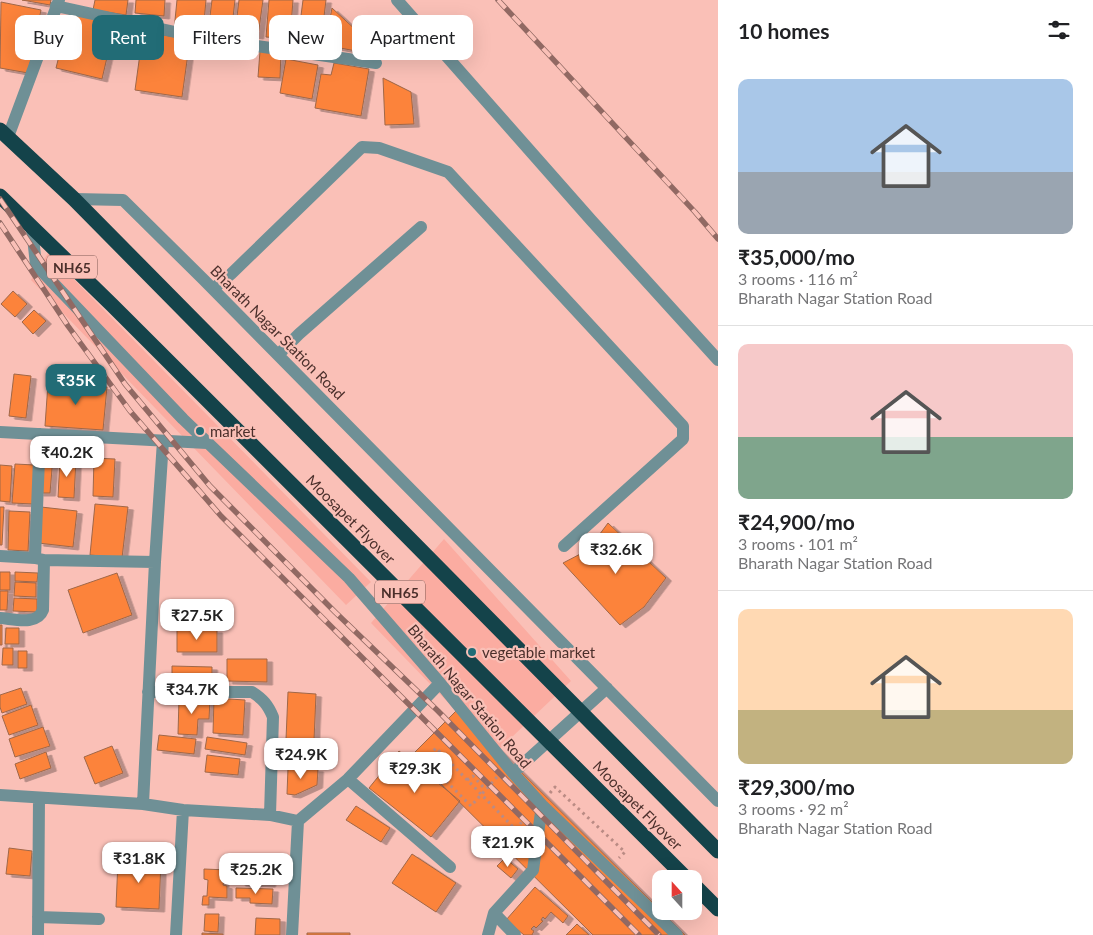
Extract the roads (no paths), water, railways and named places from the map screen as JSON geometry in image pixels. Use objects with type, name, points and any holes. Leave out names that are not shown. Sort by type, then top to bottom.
[{"type":"highway","name":"NH65","points":[[4,133],[74,199]]},
{"type":"highway","name":"NH65","points":[[0,196],[32,228]]},
{"type":"highway","name":"Moosapet Flyover","points":[[74,199],[718,851]]},
{"type":"highway","name":"Moosapet Flyover","points":[[32,228],[112,305],[678,870]]},
{"type":"highway","points":[[702,893],[718,909]]},
{"type":"street","points":[[397,0],[590,220],[718,360]]},
{"type":"street","points":[[4,133],[58,3],[207,39],[376,62]]},
{"type":"street","points":[[213,289],[231,274],[362,147],[379,148],[448,172],[682,426],[684,439],[564,546]]},
{"type":"street","name":"Bharath Nagar Station Road","points":[[74,199],[122,200],[213,289],[606,688],[716,796]]},
{"type":"street","points":[[278,355],[299,334],[421,227]]},
{"type":"street","name":"Bharath Nagar Station Road","points":[[32,228],[36,265],[207,443],[349,578],[440,683],[510,770],[542,805],[677,935]]},
{"type":"street","points":[[0,432],[207,443]]},
{"type":"street","points":[[0,618],[31,621],[41,615],[43,610],[40,559],[40,434]]},
{"type":"street","points":[[143,804],[163,441]]},
{"type":"street","points":[[0,556],[155,562]]},
{"type":"street","points":[[292,935],[298,821],[348,779],[440,683]]},
{"type":"street","points":[[510,770],[606,688]]},
{"type":"street","points":[[148,692],[252,692],[262,698],[269,706],[273,717],[270,815]]},
{"type":"street","points":[[348,779],[450,867]]},
{"type":"street","points":[[0,795],[143,804],[182,810],[270,815],[298,821]]},
{"type":"street","points":[[38,935],[39,798]]},
{"type":"street","points":[[488,935],[494,913],[533,870],[542,805]]},
{"type":"street","points":[[176,935],[182,810]]},
{"type":"street","points":[[494,913],[515,935]]},
{"type":"street","points":[[38,918],[98,919]]},
{"type":"railway","points":[[498,0],[718,239]]},
{"type":"railway","points":[[0,199],[125,384],[210,486],[335,612],[438,711],[659,935]]},
{"type":"railway","points":[[0,223],[68,326],[130,411],[221,516],[639,935]]},
{"type":"place","name":"market","points":[[200,431]]},
{"type":"place","name":"vegetable market","points":[[472,652]]}]
